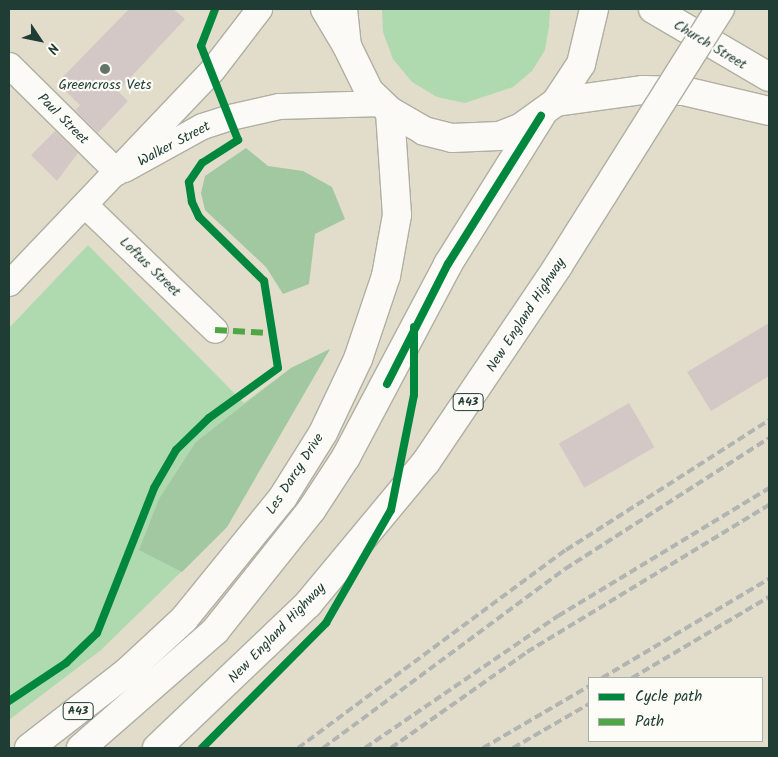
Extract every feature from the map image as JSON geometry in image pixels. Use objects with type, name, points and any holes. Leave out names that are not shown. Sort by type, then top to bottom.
[{"type":"main road","points":[[325,9],[347,46],[356,70],[385,107],[424,130],[452,138],[499,136],[548,109],[644,90],[684,92],[769,111]]},
{"type":"main road","points":[[343,9],[347,46]]},
{"type":"main road","name":"A43","points":[[81,748],[215,631],[312,509],[346,457],[448,264],[548,109],[580,64],[594,9]]},
{"type":"main road","name":"Church Street","points":[[653,9],[769,77]]},
{"type":"main road","name":"New England Highway","points":[[157,748],[308,604],[426,462],[558,266],[720,9]]},
{"type":"main road","name":"Les Darcy Drive","points":[[29,748],[126,672],[184,619],[283,497],[322,433],[358,359],[386,276],[397,215],[385,107]]},
{"type":"street","name":"Walker Street","points":[[9,283],[118,172],[230,50],[259,9]]},
{"type":"street","name":"Paul Street","points":[[9,65],[118,172]]},
{"type":"street","name":"Walker Street","points":[[118,172],[202,126],[230,117],[279,106],[385,107]]},
{"type":"street","name":"Loftus Street","points":[[85,205],[215,330]]},
{"type":"green space","points":[[382,9],[550,9],[545,50],[532,71],[513,87],[465,103],[437,97],[412,82],[393,59],[383,32]]},
{"type":"green space","points":[[246,148],[268,166],[303,171],[332,187],[345,219],[315,234],[309,284],[283,294],[266,267],[205,210],[201,193],[205,176]]},
{"type":"green space","points":[[88,245],[244,403],[291,368],[330,349],[227,527],[101,650],[9,720],[9,328]]},
{"type":"green space","points":[[330,349],[227,527],[182,572],[139,550],[159,499],[196,442],[291,368]]},
{"type":"building","name":"Greencross Vets","points":[[129,9],[173,9],[185,19],[118,91],[128,101],[98,133],[75,110],[80,105],[57,83]]},
{"type":"building","points":[[55,131],[78,153],[57,181],[31,155]]},
{"type":"building","points":[[769,323],[769,376],[711,411],[687,372]]},
{"type":"building","points":[[629,403],[654,447],[584,488],[559,444]]},
{"type":"railway","points":[[298,748],[566,550],[769,420]]},
{"type":"railway","points":[[323,748],[565,569],[769,438]]},
{"type":"railway","points":[[365,748],[558,616],[769,488]]},
{"type":"railway","points":[[391,748],[527,652],[769,505]]},
{"type":"railway","points":[[604,677],[769,579]]},
{"type":"railway","points":[[634,677],[769,597]]},
{"type":"railway","points":[[483,748],[588,687]]},
{"type":"railway","points":[[513,748],[588,705]]},
{"type":"marked path","points":[[215,330],[269,333]]},
{"type":"cycle path","points":[[9,701],[66,663],[97,633],[154,488],[176,450],[209,418],[278,368],[264,281],[199,217],[192,202],[189,182],[202,163],[238,140],[201,46],[215,9]]},
{"type":"cycle path","points":[[387,384],[448,264],[541,116]]},
{"type":"cycle path","points":[[202,748],[326,623],[391,510],[414,395],[414,327]]},
{"type":"place","name":"Greencross Vets","points":[[105,69]]}]
